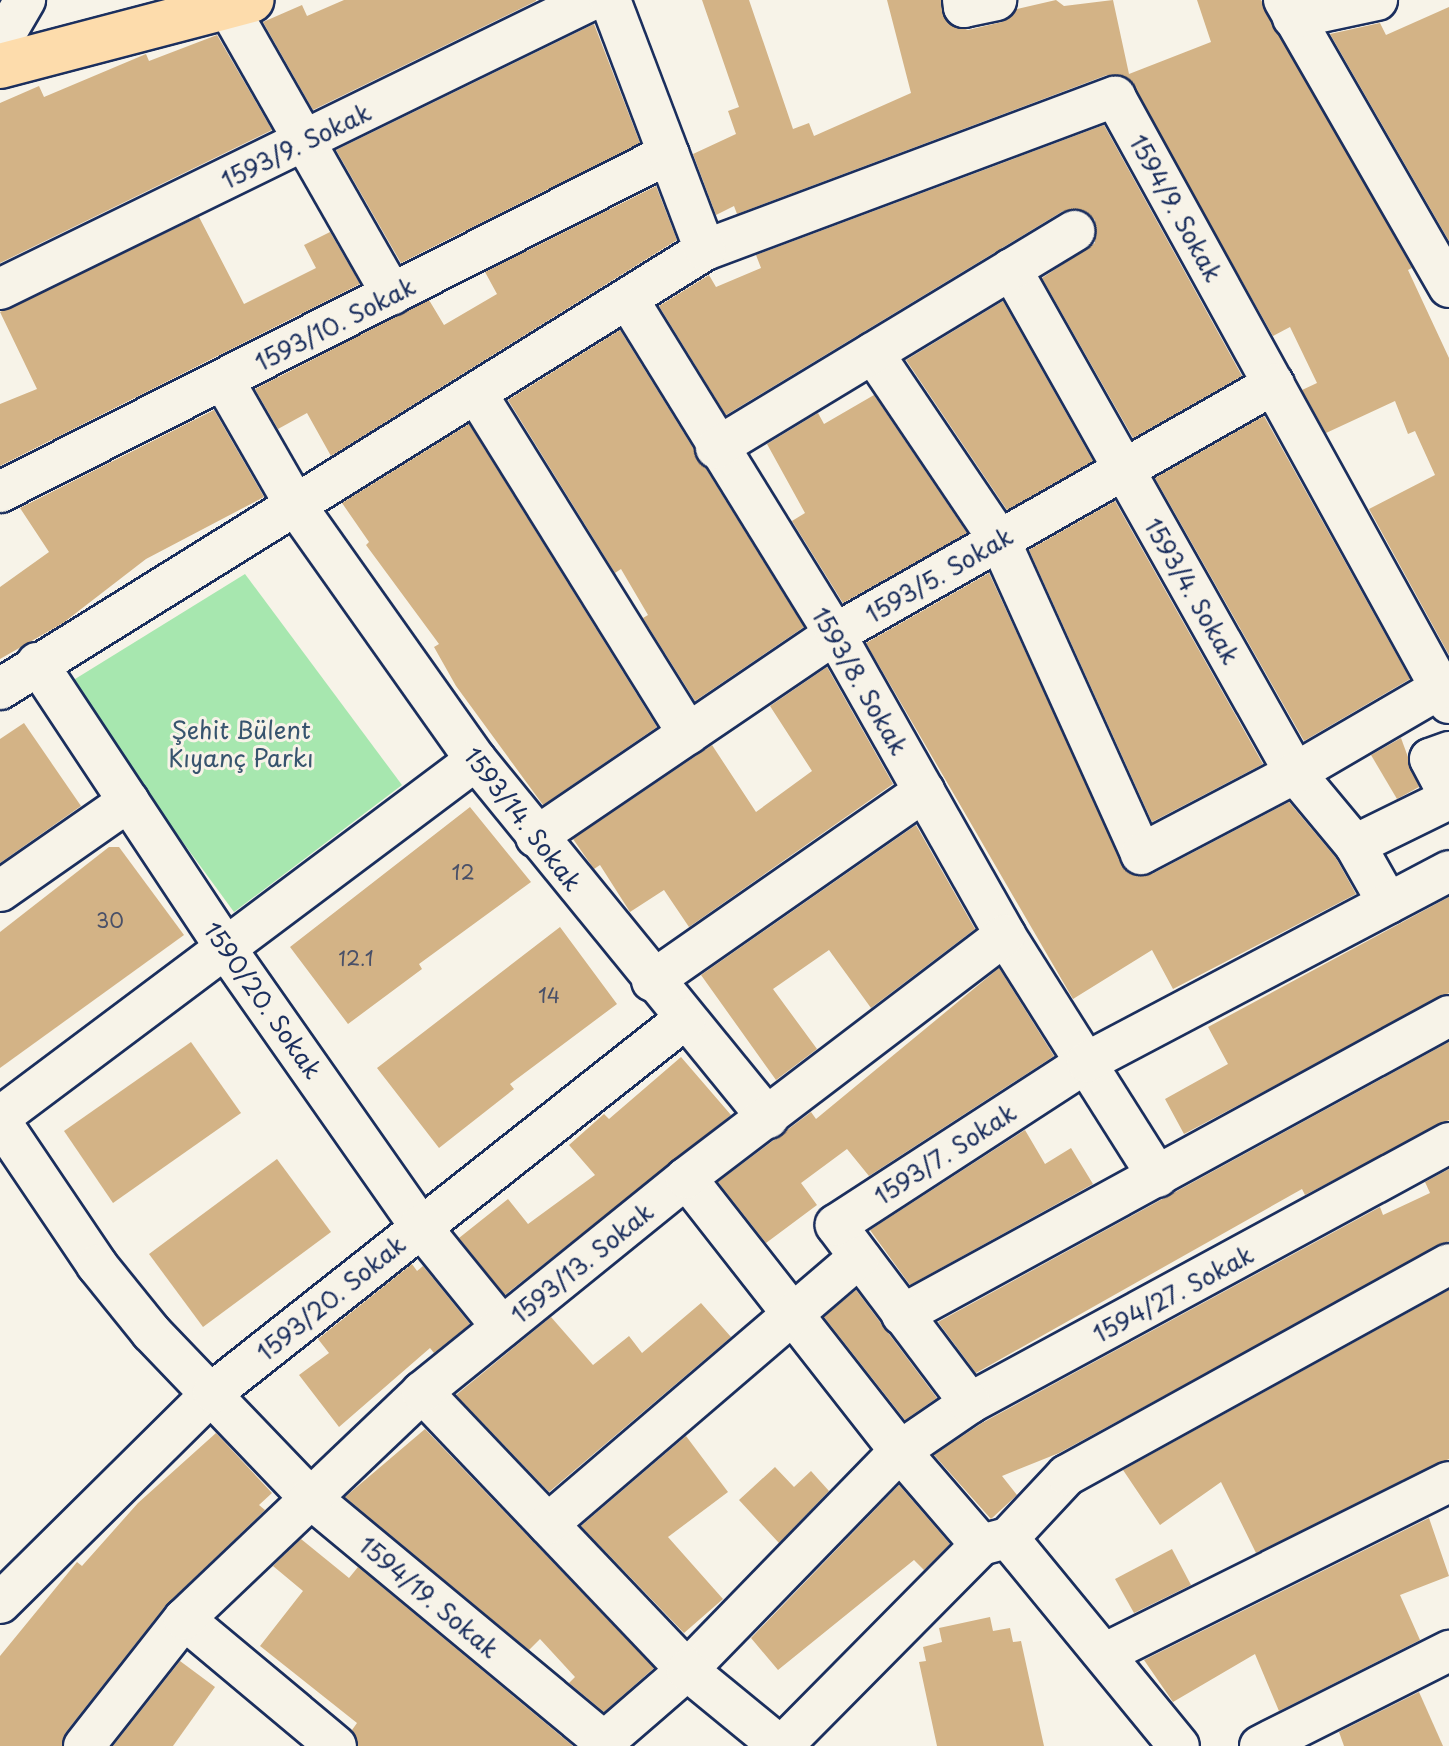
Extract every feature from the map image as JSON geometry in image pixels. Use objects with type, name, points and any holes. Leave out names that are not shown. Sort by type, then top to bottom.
[{"type":"main road","points":[[0,66],[231,2]]},
{"type":"street","points":[[0,43],[25,0]]},
{"type":"street","name":"1593/9. Sokak","points":[[0,289],[591,0]]},
{"type":"street","points":[[0,689],[37,663],[478,396],[705,250],[610,0]]},
{"type":"street","points":[[963,0],[964,7],[996,0]]},
{"type":"street","points":[[1377,0],[1288,9],[1449,287]]},
{"type":"street","points":[[231,2],[303,143],[392,294]]},
{"type":"street","name":"1594/9. Sokak","points":[[705,250],[1115,97],[1446,691]]},
{"type":"street","name":"1593/10. Sokak","points":[[0,492],[668,154]]},
{"type":"street","points":[[716,448],[1075,231]]},
{"type":"street","name":"1593/4. Sokak","points":[[1011,269],[1295,773],[1355,845],[1388,903]]},
{"type":"street","name":"1593/8. Sokak","points":[[629,301],[716,448],[835,634],[1005,935],[1158,1177]]},
{"type":"street","points":[[873,353],[1000,541],[1141,854],[1446,691]]},
{"type":"street","name":"1593/14. Sokak","points":[[224,381],[296,506],[476,760],[652,981],[768,1118]]},
{"type":"street","name":"1593/5. Sokak","points":[[536,837],[835,634],[1274,384]]},
{"type":"street","points":[[478,396],[688,734]]},
{"type":"street","name":"1590/20. Sokak","points":[[37,663],[226,949],[420,1226],[502,1327]]},
{"type":"street","points":[[1355,845],[1449,797],[1430,759],[1449,752]]},
{"type":"street","points":[[0,1119],[476,760]]},
{"type":"street","points":[[652,981],[924,791]]},
{"type":"street","points":[[0,891],[129,801]]},
{"type":"street","name":"1593/7. Sokak","points":[[859,1257],[836,1225],[1087,1062],[1449,871]]},
{"type":"street","name":"1593/13. Sokak","points":[[84,1746],[184,1619],[308,1496],[422,1392],[686,1178],[1005,935]]},
{"type":"street","points":[[902,1315],[1449,1016]]},
{"type":"street","name":"1593/20. Sokak","points":[[0,1603],[213,1392],[685,1019]]},
{"type":"street","name":"1594/19. Sokak","points":[[0,1119],[97,1265],[151,1332],[213,1392],[308,1496],[604,1742],[687,1670],[900,1451]]},
{"type":"street","name":"1594/27. Sokak","points":[[900,1451],[970,1403],[1449,1143]]},
{"type":"street","points":[[686,1178],[900,1451],[994,1541],[1104,1654],[1179,1746]]},
{"type":"street","points":[[548,1524],[859,1257],[970,1403]]},
{"type":"street","points":[[422,1392],[687,1670],[781,1746],[1067,1475],[1449,1264]]},
{"type":"street","points":[[1104,1654],[1449,1482]]},
{"type":"street","points":[[184,1619],[336,1746]]},
{"type":"street","points":[[1260,1746],[1449,1651]]},
{"type":"green space","name":"Şehit Bülent Kıyanç Parkı","points":[[245,574],[402,785],[234,912],[67,684]]},
{"type":"building","points":[[344,0],[536,1],[313,110],[263,22],[302,5],[307,16]]},
{"type":"building","points":[[702,0],[749,0],[793,129],[809,123],[814,136],[911,93],[887,0],[941,0],[947,22],[968,30],[1002,22],[1017,9],[1056,0],[1064,6],[1113,0],[1129,74],[1211,42],[1197,0],[1261,0],[1412,268],[1408,270],[1449,358],[1449,655],[1369,509],[1435,475],[1415,431],[1408,434],[1395,401],[1326,433],[1302,390],[1317,383],[1290,327],[1273,336],[1128,78],[1107,75],[737,214],[734,206],[716,215],[693,154],[736,134],[728,111],[739,107]]},
{"type":"building","points":[[1449,7],[1449,241],[1330,34],[1380,23],[1386,35]]},
{"type":"building","points":[[594,24],[640,143],[401,263],[336,150]]},
{"type":"building","points":[[217,35],[272,130],[0,263],[0,103],[39,86],[44,97],[146,54],[149,61]]},
{"type":"building","points":[[1104,125],[1242,376],[1133,438],[1042,278],[1095,243],[1095,220],[1085,211],[1063,211],[726,415],[659,306],[709,275],[716,287],[761,268],[756,255]]},
{"type":"building","points":[[656,186],[677,240],[331,456],[307,413],[278,429],[255,389],[429,300],[444,325],[497,294],[485,272]]},
{"type":"building","points":[[199,217],[244,304],[316,268],[304,245],[330,232],[360,284],[0,466],[0,404],[37,389],[0,312]]},
{"type":"building","points":[[1003,301],[1093,461],[1007,510],[906,360]]},
{"type":"building","points":[[620,330],[804,627],[695,701],[643,618],[648,615],[621,569],[615,573],[508,400]]},
{"type":"building","points":[[874,395],[967,533],[843,603],[792,521],[805,513],[767,444],[818,413],[824,424]]},
{"type":"building","points":[[214,410],[264,497],[146,559],[63,623],[0,659],[0,587],[49,552],[20,508]]},
{"type":"building","points":[[1264,416],[1410,679],[1304,741],[1155,478]]},
{"type":"building","points":[[469,424],[657,727],[543,805],[456,686],[434,647],[439,644],[366,545],[369,542],[342,503]]},
{"type":"building","points":[[1115,501],[1263,764],[1152,822],[1029,550]]},
{"type":"building","points":[[989,573],[1127,872],[1152,874],[1289,802],[1336,858],[1356,894],[1173,989],[1152,950],[1073,999],[866,643]]},
{"type":"building","points":[[827,667],[893,784],[689,927],[664,890],[630,912],[600,865],[594,869],[573,839],[712,745],[756,812],[812,771],[770,706]]},
{"type":"building","points":[[24,723],[81,806],[0,863],[0,739]]},
{"type":"building","points":[[1401,738],[1419,787],[1397,799],[1371,755]]},
{"type":"building","points":[[470,807],[531,882],[419,964],[422,969],[348,1024],[290,947]]},
{"type":"building","points":[[916,825],[975,929],[871,1008],[829,950],[773,989],[817,1049],[776,1080],[701,975]]},
{"type":"building","points":[[109,847],[119,847],[184,935],[0,1068],[0,932]]},
{"type":"building","points":[[1449,897],[1449,993],[1184,1134],[1165,1099],[1228,1064],[1208,1027]]},
{"type":"building","points":[[560,927],[617,1004],[510,1084],[514,1089],[439,1148],[377,1068]]},
{"type":"building","points":[[999,968],[1054,1056],[869,1176],[847,1149],[801,1183],[817,1205],[766,1243],[718,1182],[811,1112],[816,1119]]},
{"type":"building","points":[[191,1042],[241,1113],[113,1203],[64,1131]]},
{"type":"building","points":[[1449,1042],[1449,1120],[1305,1195],[1302,1189],[976,1373],[938,1322]]},
{"type":"building","points":[[681,1057],[731,1115],[505,1295],[459,1238],[508,1199],[528,1224],[595,1175],[569,1145],[604,1114],[609,1119]]},
{"type":"building","points":[[1025,1130],[1045,1164],[1071,1148],[1093,1184],[910,1285],[870,1230]]},
{"type":"building","points":[[277,1159],[331,1232],[203,1327],[149,1254]]},
{"type":"building","points":[[1449,1169],[1449,1241],[1059,1453],[1002,1476],[1017,1495],[991,1519],[934,1455],[982,1423],[1380,1207],[1383,1215],[1430,1193],[1425,1182]]},
{"type":"building","points":[[412,1264],[417,1271],[423,1266],[470,1324],[434,1353],[430,1348],[339,1427],[299,1375],[329,1353],[318,1339]]},
{"type":"building","points":[[856,1290],[937,1398],[905,1420],[824,1317]]},
{"type":"building","points":[[1449,1290],[1449,1459],[1256,1553],[1221,1482],[1160,1525],[1123,1470]]},
{"type":"building","points":[[701,1303],[731,1337],[549,1492],[456,1395],[551,1317],[593,1365],[629,1336],[642,1353]]},
{"type":"building","points":[[425,1429],[654,1668],[604,1712],[569,1683],[575,1677],[540,1639],[529,1650],[345,1497]]},
{"type":"building","points":[[216,1433],[272,1493],[259,1505],[265,1510],[166,1605],[66,1732],[62,1746],[0,1746],[0,1656],[77,1562],[82,1566],[138,1503]]},
{"type":"building","points":[[686,1436],[728,1492],[668,1537],[723,1599],[684,1633],[581,1526]]},
{"type":"building","points":[[775,1467],[794,1487],[811,1471],[829,1491],[779,1543],[739,1500]]},
{"type":"building","points":[[899,1485],[950,1544],[924,1570],[914,1560],[778,1670],[751,1638]]},
{"type":"building","points":[[1429,1518],[1449,1576],[1400,1595],[1420,1640],[1279,1711],[1255,1654],[1173,1702],[1144,1660]]},
{"type":"building","points":[[301,1539],[349,1578],[358,1567],[573,1746],[358,1746],[352,1730],[357,1723],[260,1646],[303,1591],[273,1566]]},
{"type":"building","points":[[1172,1549],[1191,1585],[1134,1613],[1115,1579]]},
{"type":"building","points":[[990,1617],[993,1631],[1010,1628],[1013,1642],[1021,1641],[1044,1746],[937,1746],[919,1662],[926,1661],[923,1647],[942,1642],[939,1628]]},
{"type":"building","points":[[180,1661],[215,1687],[173,1746],[113,1746]]},
{"type":"building","points":[[1419,1692],[1443,1746],[1344,1746],[1339,1732]]}]
